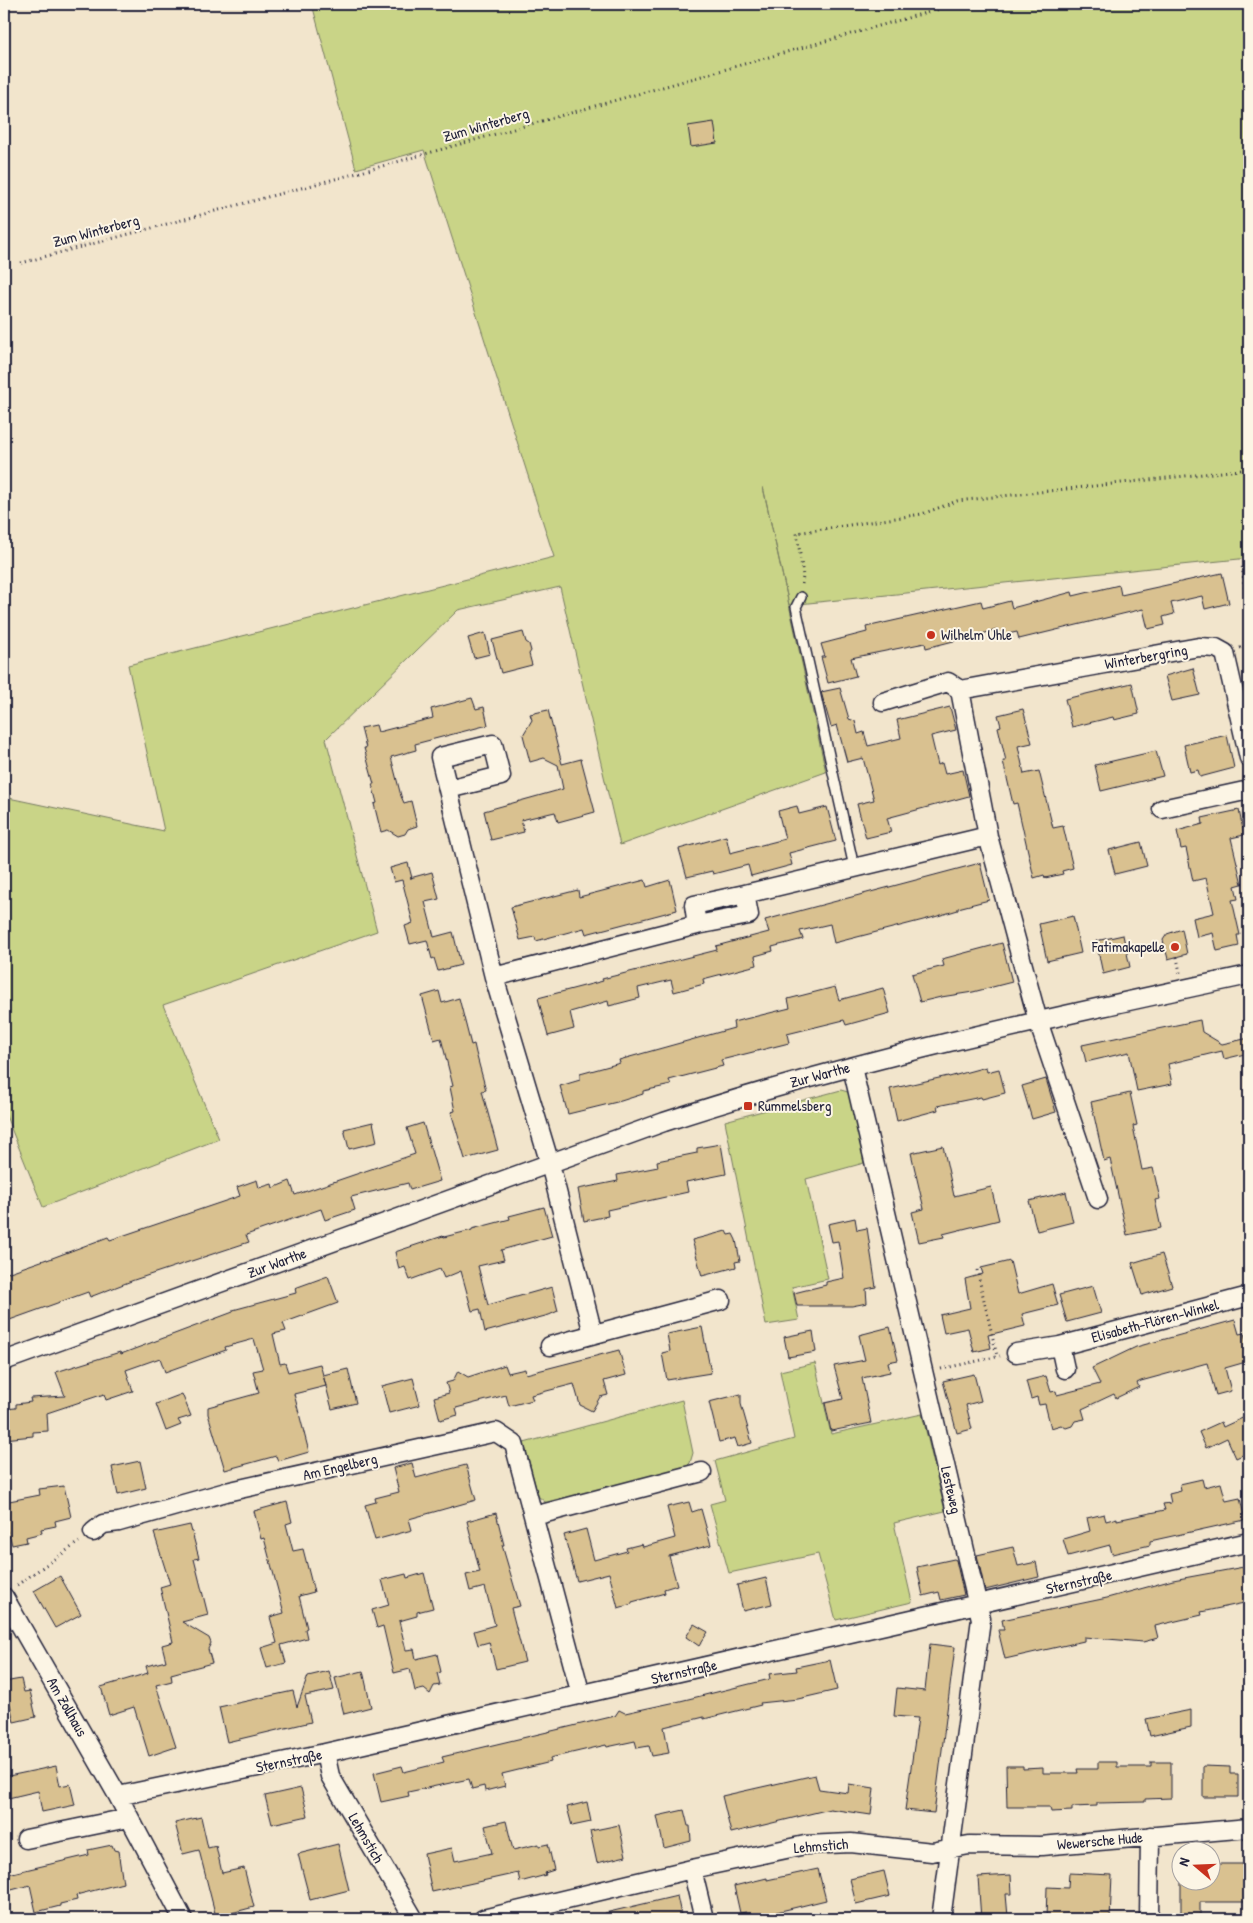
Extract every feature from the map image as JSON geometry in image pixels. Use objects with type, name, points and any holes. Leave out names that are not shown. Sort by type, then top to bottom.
[{"type":"street","name":"Winterbergring","points":[[883,702],[948,682],[960,690],[1199,647],[1216,648],[1225,653],[1249,758]]},
{"type":"street","points":[[960,690],[988,836],[1038,1021],[1098,1199]]},
{"type":"street","points":[[448,789],[494,977],[550,1164],[593,1334]]},
{"type":"street","points":[[1162,809],[1249,790]]},
{"type":"street","points":[[494,977],[697,925],[749,915],[745,894],[988,836]]},
{"type":"street","name":"Zur Warthe","points":[[4,1361],[664,1122],[746,1095],[1038,1021],[1249,975]]},
{"type":"street","name":"Lesteweg","points":[[852,1067],[981,1619],[941,1919]]},
{"type":"street","name":"Elisabeth-Flören-Winkel","points":[[1016,1353],[1060,1346],[1249,1296]]},
{"type":"street","points":[[550,1346],[721,1300]]},
{"type":"street","points":[[1060,1346],[1065,1369]]},
{"type":"street","name":"Am Engelberg","points":[[93,1532],[103,1524],[119,1522],[226,1492],[496,1432],[514,1444],[581,1695]]},
{"type":"street","points":[[534,1516],[702,1472]]},
{"type":"street","name":"Sternstraße","points":[[118,1796],[325,1753],[1249,1542]]},
{"type":"street","name":"Am Zollhaus","points":[[8,1593],[183,1919]]},
{"type":"street","name":"Lehmstich","points":[[325,1753],[330,1776],[414,1919]]},
{"type":"street","points":[[26,1839],[128,1818]]},
{"type":"street","name":"Wewersche Hude","points":[[950,1847],[968,1845],[1040,1846],[1249,1828]]},
{"type":"street","points":[[1148,1919],[1150,1836]]},
{"type":"street","name":"Lehmstich","points":[[483,1919],[692,1869],[805,1845],[851,1843],[932,1852],[950,1847]]},
{"type":"street","points":[[692,1869],[704,1919]]},
{"type":"lane","points":[[801,597],[796,607],[854,867]]},
{"type":"path","name":"Zum Winterberg","points":[[21,262],[370,170],[956,4]]},
{"type":"path","points":[[801,597],[803,576],[797,533],[922,514],[958,501],[1249,469]]},
{"type":"path","points":[[1249,563],[1242,564],[1249,626]]},
{"type":"path","points":[[1246,646],[1249,658]]},
{"type":"path","points":[[977,1270],[997,1357]]},
{"type":"path","points":[[923,1373],[1016,1353]]},
{"type":"path","points":[[8,1593],[93,1532]]},
{"type":"green space","points":[[312,4],[1249,4],[1249,558],[789,605],[826,772],[620,845],[560,587],[458,610],[326,739],[377,931],[163,1005],[219,1139],[43,1207],[4,1111],[4,797],[164,831],[128,665],[554,557],[424,150],[356,169]]},
{"type":"green space","points":[[841,1090],[851,1093],[864,1163],[806,1179],[828,1279],[792,1287],[799,1320],[766,1325],[725,1121]]},
{"type":"green space","points":[[815,1363],[831,1434],[922,1414],[945,1511],[894,1523],[912,1602],[836,1620],[818,1554],[729,1573],[710,1504],[725,1500],[715,1461],[794,1439],[780,1371]]},
{"type":"green space","points":[[682,1400],[693,1453],[690,1463],[684,1469],[554,1504],[545,1502],[538,1496],[524,1443]]},
{"type":"building","points":[[714,122],[717,143],[691,147],[688,126]]},
{"type":"building","points":[[1222,573],[1229,603],[1205,609],[1202,596],[1171,603],[1174,614],[1163,617],[1165,625],[1148,629],[1143,609],[1019,639],[1017,632],[998,636],[997,630],[926,648],[925,643],[851,658],[856,676],[828,683],[821,657],[825,657],[821,644],[867,632],[866,627],[981,601],[983,608],[1010,601],[1012,608],[1072,592],[1073,596],[1119,585],[1121,595]]},
{"type":"building","points":[[523,632],[531,651],[529,654],[532,665],[501,673],[492,640]]},
{"type":"building","points":[[485,633],[490,654],[474,658],[468,638]]},
{"type":"building","points":[[1193,668],[1200,695],[1172,701],[1165,676]]},
{"type":"building","points":[[1132,683],[1139,714],[1114,720],[1113,717],[1072,727],[1065,699]]},
{"type":"building","points":[[840,688],[849,719],[855,721],[858,734],[864,732],[868,746],[901,738],[897,720],[950,707],[956,730],[931,736],[938,765],[942,763],[945,774],[963,770],[969,796],[887,818],[891,832],[866,838],[857,804],[874,800],[863,758],[847,762],[837,725],[831,727],[821,692]]},
{"type":"building","points":[[472,698],[476,709],[484,707],[488,725],[415,744],[416,750],[391,757],[401,796],[404,803],[411,801],[417,826],[408,829],[405,834],[398,836],[388,830],[381,832],[374,804],[377,803],[372,784],[374,784],[364,748],[366,748],[361,728],[376,725],[378,732],[433,718],[431,709]]},
{"type":"building","points":[[1023,709],[1032,743],[1018,746],[1024,774],[1039,771],[1053,828],[1063,826],[1073,868],[1062,871],[1063,874],[1045,878],[1044,875],[1034,878],[1017,803],[1013,804],[1003,761],[1006,761],[998,727],[1001,726],[998,715]]},
{"type":"building","points":[[548,710],[562,764],[581,759],[595,812],[558,822],[555,812],[521,820],[524,832],[491,840],[484,811],[563,789],[558,765],[544,758],[530,762],[523,735],[532,720],[530,714]]},
{"type":"building","points":[[1227,735],[1234,768],[1200,777],[1198,770],[1190,772],[1184,745]]},
{"type":"building","points":[[1156,751],[1163,776],[1101,791],[1095,765]]},
{"type":"building","points":[[797,806],[799,814],[827,807],[836,841],[789,853],[792,865],[751,876],[748,865],[713,874],[712,871],[687,877],[679,849],[726,836],[730,853],[785,839],[778,811]]},
{"type":"building","points":[[1239,810],[1244,835],[1231,838],[1242,884],[1235,886],[1238,899],[1232,900],[1240,935],[1237,935],[1239,946],[1217,951],[1213,933],[1197,937],[1193,918],[1214,913],[1206,878],[1193,881],[1186,848],[1181,849],[1177,831],[1203,824],[1202,818]]},
{"type":"building","points":[[1141,842],[1147,866],[1115,874],[1109,850]]},
{"type":"building","points":[[408,863],[412,877],[432,872],[439,899],[425,902],[434,937],[453,932],[461,965],[438,971],[434,958],[432,959],[427,940],[410,944],[405,926],[413,923],[402,880],[394,882],[390,868]]},
{"type":"building","points":[[980,863],[989,900],[958,908],[958,910],[931,918],[834,943],[830,924],[800,931],[803,939],[772,947],[773,951],[755,956],[757,965],[703,979],[704,984],[674,992],[671,980],[638,988],[640,998],[609,1006],[608,1001],[570,1012],[574,1029],[548,1036],[538,998],[603,981],[602,979],[717,950],[716,946],[769,932],[765,920]]},
{"type":"building","points":[[645,880],[647,887],[670,880],[677,910],[586,934],[584,928],[536,941],[535,937],[520,940],[511,907],[578,890],[579,897]]},
{"type":"building","points":[[1073,916],[1081,953],[1047,961],[1039,924]]},
{"type":"building","name":"Fatimakapelle","points":[[1182,929],[1187,954],[1168,959],[1163,940],[1167,934]]},
{"type":"building","points":[[1123,935],[1130,967],[1103,974],[1096,941]]},
{"type":"building","points":[[1002,943],[1012,982],[920,1002],[912,974],[944,966],[942,959]]},
{"type":"building","points":[[835,987],[839,1000],[883,988],[890,1013],[846,1025],[844,1020],[787,1034],[789,1043],[721,1060],[723,1066],[669,1080],[671,1085],[643,1091],[643,1094],[621,1101],[568,1114],[560,1086],[580,1080],[580,1074],[620,1063],[619,1060],[734,1028],[733,1022],[790,1008],[788,999]]},
{"type":"building","points":[[439,991],[442,1003],[459,998],[471,1045],[474,1044],[486,1090],[482,1091],[498,1150],[465,1159],[451,1112],[455,1111],[450,1087],[453,1086],[441,1038],[434,1040],[422,996]]},
{"type":"building","points":[[1200,1020],[1202,1032],[1222,1044],[1249,1038],[1249,1053],[1224,1059],[1222,1051],[1168,1064],[1172,1084],[1137,1091],[1129,1052],[1086,1062],[1082,1045]]},
{"type":"building","points":[[986,1067],[987,1072],[999,1069],[1005,1093],[982,1099],[981,1097],[937,1106],[938,1110],[897,1121],[890,1089]]},
{"type":"building","points":[[1046,1079],[1056,1112],[1032,1119],[1022,1086]]},
{"type":"building","points":[[1130,1093],[1137,1125],[1133,1126],[1142,1170],[1153,1168],[1160,1199],[1155,1200],[1161,1228],[1127,1235],[1110,1159],[1104,1161],[1091,1102]]},
{"type":"building","points":[[373,1122],[377,1142],[349,1149],[344,1129]]},
{"type":"building","points":[[423,1123],[440,1181],[410,1190],[408,1183],[351,1197],[355,1210],[325,1220],[321,1209],[246,1235],[249,1242],[134,1280],[90,1297],[88,1292],[4,1322],[4,1274],[108,1237],[110,1240],[240,1196],[237,1187],[257,1180],[259,1188],[272,1184],[273,1188],[290,1181],[295,1195],[415,1154],[407,1128]]},
{"type":"building","points":[[721,1144],[726,1174],[686,1182],[688,1192],[607,1210],[608,1216],[584,1221],[578,1189],[618,1181],[617,1175],[658,1167],[657,1161],[697,1153],[697,1148]]},
{"type":"building","points":[[943,1146],[954,1196],[991,1187],[999,1220],[943,1234],[944,1237],[919,1242],[912,1212],[924,1209],[911,1153]]},
{"type":"building","points":[[1066,1192],[1073,1222],[1037,1231],[1029,1201]]},
{"type":"building","points":[[544,1207],[552,1236],[501,1250],[504,1260],[478,1266],[488,1305],[552,1287],[558,1311],[549,1315],[485,1332],[480,1309],[472,1311],[461,1271],[444,1278],[440,1269],[410,1280],[405,1267],[399,1269],[395,1252],[443,1236],[510,1219],[509,1216]]},
{"type":"building","points":[[855,1218],[857,1230],[867,1228],[876,1287],[866,1289],[867,1303],[852,1306],[797,1306],[794,1293],[826,1285],[826,1282],[844,1278],[838,1241],[832,1242],[828,1224]]},
{"type":"building","points":[[726,1231],[728,1235],[733,1234],[736,1240],[740,1261],[735,1262],[736,1267],[702,1276],[692,1240]]},
{"type":"building","points":[[1162,1254],[1172,1286],[1142,1295],[1132,1263]]},
{"type":"building","points":[[1010,1261],[1018,1294],[1052,1284],[1058,1305],[1022,1314],[1025,1326],[988,1335],[991,1348],[974,1352],[968,1328],[944,1333],[940,1315],[970,1308],[965,1279],[983,1274],[981,1268]]},
{"type":"building","points":[[328,1276],[338,1303],[283,1323],[286,1331],[273,1334],[280,1364],[285,1363],[288,1372],[320,1364],[326,1386],[294,1394],[309,1452],[278,1461],[276,1456],[225,1470],[208,1414],[208,1407],[259,1393],[253,1371],[263,1369],[254,1339],[225,1347],[226,1350],[165,1372],[160,1358],[126,1370],[133,1391],[106,1400],[104,1394],[47,1413],[48,1431],[33,1432],[33,1436],[4,1439],[4,1409],[16,1408],[16,1404],[31,1402],[30,1398],[65,1396],[56,1372],[120,1352],[121,1354],[233,1312],[233,1310],[296,1293],[295,1288]]},
{"type":"building","points":[[1093,1286],[1101,1313],[1067,1322],[1059,1295]]},
{"type":"building","points":[[1235,1320],[1239,1334],[1244,1333],[1249,1351],[1244,1353],[1246,1362],[1225,1368],[1231,1391],[1216,1395],[1207,1363],[1141,1381],[1137,1383],[1139,1387],[1116,1398],[1114,1394],[1082,1409],[1085,1419],[1075,1421],[1072,1426],[1066,1428],[1061,1425],[1051,1428],[1045,1404],[1039,1405],[1037,1397],[1031,1399],[1026,1381],[1046,1376],[1051,1392],[1056,1391],[1057,1395],[1100,1384],[1092,1368],[1136,1347]]},
{"type":"building","points":[[702,1327],[711,1373],[667,1380],[662,1353],[670,1351],[667,1334]]},
{"type":"building","points":[[890,1327],[898,1360],[888,1362],[890,1372],[862,1378],[871,1423],[831,1431],[825,1403],[843,1399],[834,1366],[865,1360],[859,1335]]},
{"type":"building","points":[[813,1331],[816,1352],[788,1357],[784,1337]]},
{"type":"building","points":[[619,1350],[626,1375],[604,1381],[608,1395],[600,1397],[592,1411],[580,1405],[574,1384],[531,1395],[533,1400],[509,1406],[506,1395],[456,1408],[458,1415],[440,1420],[434,1397],[449,1393],[446,1383],[453,1381],[458,1371],[468,1377],[505,1365],[508,1373],[525,1369],[526,1374]]},
{"type":"building","points":[[348,1369],[356,1403],[332,1409],[323,1375]]},
{"type":"building","points":[[974,1374],[981,1401],[966,1405],[972,1429],[957,1433],[943,1381]]},
{"type":"building","points":[[413,1378],[420,1405],[389,1413],[382,1386]]},
{"type":"building","points":[[182,1394],[191,1416],[178,1420],[181,1425],[166,1431],[156,1404]]},
{"type":"building","points":[[741,1394],[741,1404],[752,1443],[738,1447],[735,1438],[719,1442],[709,1402]]},
{"type":"building","points":[[1249,1415],[1249,1452],[1236,1458],[1227,1438],[1206,1448],[1199,1432],[1221,1422],[1223,1427]]},
{"type":"building","points":[[140,1461],[146,1488],[118,1495],[112,1467]]},
{"type":"building","points":[[412,1463],[416,1478],[466,1465],[476,1500],[409,1519],[412,1530],[375,1540],[365,1505],[376,1502],[375,1498],[399,1492],[393,1468]]},
{"type":"building","points":[[1202,1479],[1204,1487],[1221,1483],[1226,1501],[1240,1498],[1245,1520],[1150,1541],[1150,1545],[1112,1554],[1110,1545],[1068,1556],[1063,1539],[1090,1531],[1087,1518],[1104,1514],[1106,1521],[1117,1518],[1117,1520],[1165,1510],[1163,1504],[1171,1503],[1169,1494],[1181,1491],[1180,1484]]},
{"type":"building","points":[[64,1486],[71,1517],[55,1521],[56,1526],[41,1529],[42,1533],[26,1537],[27,1542],[12,1545],[7,1531],[4,1532],[4,1502],[40,1495],[39,1489]]},
{"type":"building","points":[[287,1502],[292,1522],[286,1524],[293,1551],[303,1549],[314,1592],[299,1596],[307,1628],[305,1629],[307,1638],[281,1645],[286,1663],[267,1668],[261,1648],[277,1643],[270,1617],[284,1613],[264,1538],[261,1539],[254,1511]]},
{"type":"building","points":[[689,1502],[692,1512],[701,1509],[711,1545],[669,1556],[677,1585],[664,1589],[665,1593],[618,1608],[609,1573],[577,1581],[564,1535],[586,1529],[594,1560],[627,1551],[626,1548],[642,1544],[643,1547],[675,1538],[667,1507]]},
{"type":"building","points":[[496,1513],[504,1545],[502,1545],[520,1606],[511,1608],[525,1662],[496,1669],[489,1642],[478,1645],[474,1631],[495,1625],[485,1587],[470,1591],[466,1575],[480,1572],[467,1521]]},
{"type":"building","points":[[190,1525],[199,1558],[194,1559],[208,1615],[182,1622],[209,1638],[211,1643],[208,1649],[212,1663],[171,1674],[172,1681],[156,1685],[176,1747],[149,1756],[134,1707],[109,1715],[101,1687],[148,1673],[146,1666],[166,1661],[162,1645],[173,1642],[160,1587],[170,1584],[154,1533]]},
{"type":"building","points":[[1013,1547],[1018,1566],[1036,1562],[1039,1577],[985,1590],[977,1555]]},
{"type":"building","points":[[956,1560],[964,1595],[941,1600],[939,1592],[923,1596],[917,1567]]},
{"type":"building","points":[[1249,1566],[1249,1602],[1201,1612],[1202,1615],[1155,1626],[1158,1638],[1143,1642],[1084,1637],[1084,1641],[1005,1659],[998,1630],[1004,1630],[1002,1620],[1107,1598],[1173,1580]]},
{"type":"building","points":[[424,1573],[433,1608],[417,1612],[417,1616],[399,1621],[406,1650],[414,1649],[416,1659],[437,1654],[441,1672],[437,1673],[440,1685],[434,1686],[430,1694],[424,1689],[415,1691],[410,1669],[394,1673],[383,1626],[377,1628],[372,1610],[389,1605],[382,1580],[406,1574],[407,1578]]},
{"type":"building","points":[[60,1576],[81,1614],[55,1628],[34,1591]]},
{"type":"building","points":[[766,1578],[772,1604],[743,1611],[737,1585]]},
{"type":"building","points":[[694,1624],[708,1632],[699,1646],[686,1637]]},
{"type":"building","points":[[930,1644],[955,1647],[934,1813],[905,1810],[918,1718],[894,1716],[897,1688],[925,1691]]},
{"type":"building","points":[[830,1660],[837,1690],[798,1699],[760,1703],[761,1705],[664,1727],[669,1753],[652,1756],[649,1746],[637,1748],[635,1741],[607,1747],[606,1745],[550,1758],[551,1762],[502,1774],[505,1786],[485,1791],[484,1786],[472,1789],[469,1779],[408,1792],[409,1796],[381,1802],[374,1773],[402,1766],[404,1772],[444,1762],[442,1757],[615,1716],[619,1710],[625,1713],[676,1702],[770,1679],[769,1674],[797,1671],[796,1667]]},
{"type":"building","points":[[329,1671],[334,1690],[305,1696],[311,1722],[227,1742],[219,1707],[293,1691],[297,1707],[308,1676]]},
{"type":"building","points":[[363,1671],[371,1707],[344,1714],[335,1678]]},
{"type":"building","points":[[21,1679],[24,1692],[30,1691],[36,1717],[14,1722],[10,1704],[4,1706],[4,1682]]},
{"type":"building","points":[[1191,1710],[1191,1727],[1150,1736],[1146,1719]]},
{"type":"building","points":[[1098,1762],[1117,1762],[1117,1767],[1151,1767],[1151,1762],[1171,1762],[1171,1798],[1145,1799],[1145,1802],[1097,1803],[1097,1806],[1072,1807],[1072,1811],[1051,1812],[1050,1807],[1007,1807],[1006,1766],[1023,1766],[1023,1769],[1043,1768],[1043,1773],[1078,1773],[1077,1769],[1098,1769]]},
{"type":"building","points":[[56,1766],[60,1786],[70,1784],[75,1805],[42,1812],[38,1791],[4,1799],[4,1777]]},
{"type":"building","points":[[1203,1766],[1230,1767],[1230,1774],[1238,1774],[1238,1797],[1203,1797]]},
{"type":"building","points":[[815,1775],[819,1789],[848,1793],[849,1784],[874,1788],[871,1815],[830,1809],[731,1833],[722,1796]]},
{"type":"building","points":[[301,1788],[308,1816],[272,1824],[265,1796]]},
{"type":"building","points":[[587,1802],[591,1822],[572,1826],[567,1807]]},
{"type":"building","points":[[684,1810],[688,1826],[690,1826],[691,1841],[664,1848],[657,1816]]},
{"type":"building","points":[[201,1817],[208,1848],[216,1846],[222,1873],[244,1868],[254,1907],[216,1917],[199,1850],[183,1854],[175,1823]]},
{"type":"building","points":[[506,1821],[513,1850],[539,1844],[539,1846],[548,1844],[554,1870],[545,1873],[546,1875],[520,1882],[518,1873],[432,1892],[424,1854],[452,1848],[455,1861],[492,1853],[485,1826]]},
{"type":"building","points":[[619,1825],[626,1856],[597,1863],[590,1831]]},
{"type":"building","points":[[338,1844],[349,1890],[310,1900],[298,1854]]},
{"type":"building","points":[[112,1845],[114,1850],[118,1851],[123,1883],[76,1895],[77,1900],[36,1912],[30,1885],[4,1892],[4,1875],[89,1855],[88,1850]]},
{"type":"building","points":[[1220,1864],[1249,1864],[1249,1902],[1200,1902],[1200,1919],[1181,1919],[1181,1890],[1220,1890]]},
{"type":"building","points":[[818,1869],[826,1900],[748,1919],[746,1912],[740,1913],[734,1886]]},
{"type":"building","points":[[884,1871],[890,1896],[856,1904],[850,1879]]},
{"type":"building","points":[[1069,1873],[1112,1875],[1110,1919],[1064,1917],[1064,1919],[1046,1919],[1047,1887],[1068,1888]]},
{"type":"building","points":[[1011,1875],[1012,1894],[1006,1894],[1008,1917],[981,1919],[978,1877]]},
{"type":"building","points":[[677,1896],[682,1919],[605,1919],[605,1913]]},
{"type":"place","name":"Wilhelm Uhle","points":[[931,635]]},
{"type":"place","name":"Fatimakapelle","points":[[1175,947]]},
{"type":"place","name":"Rummelsberg","points":[[748,1106]]}]
